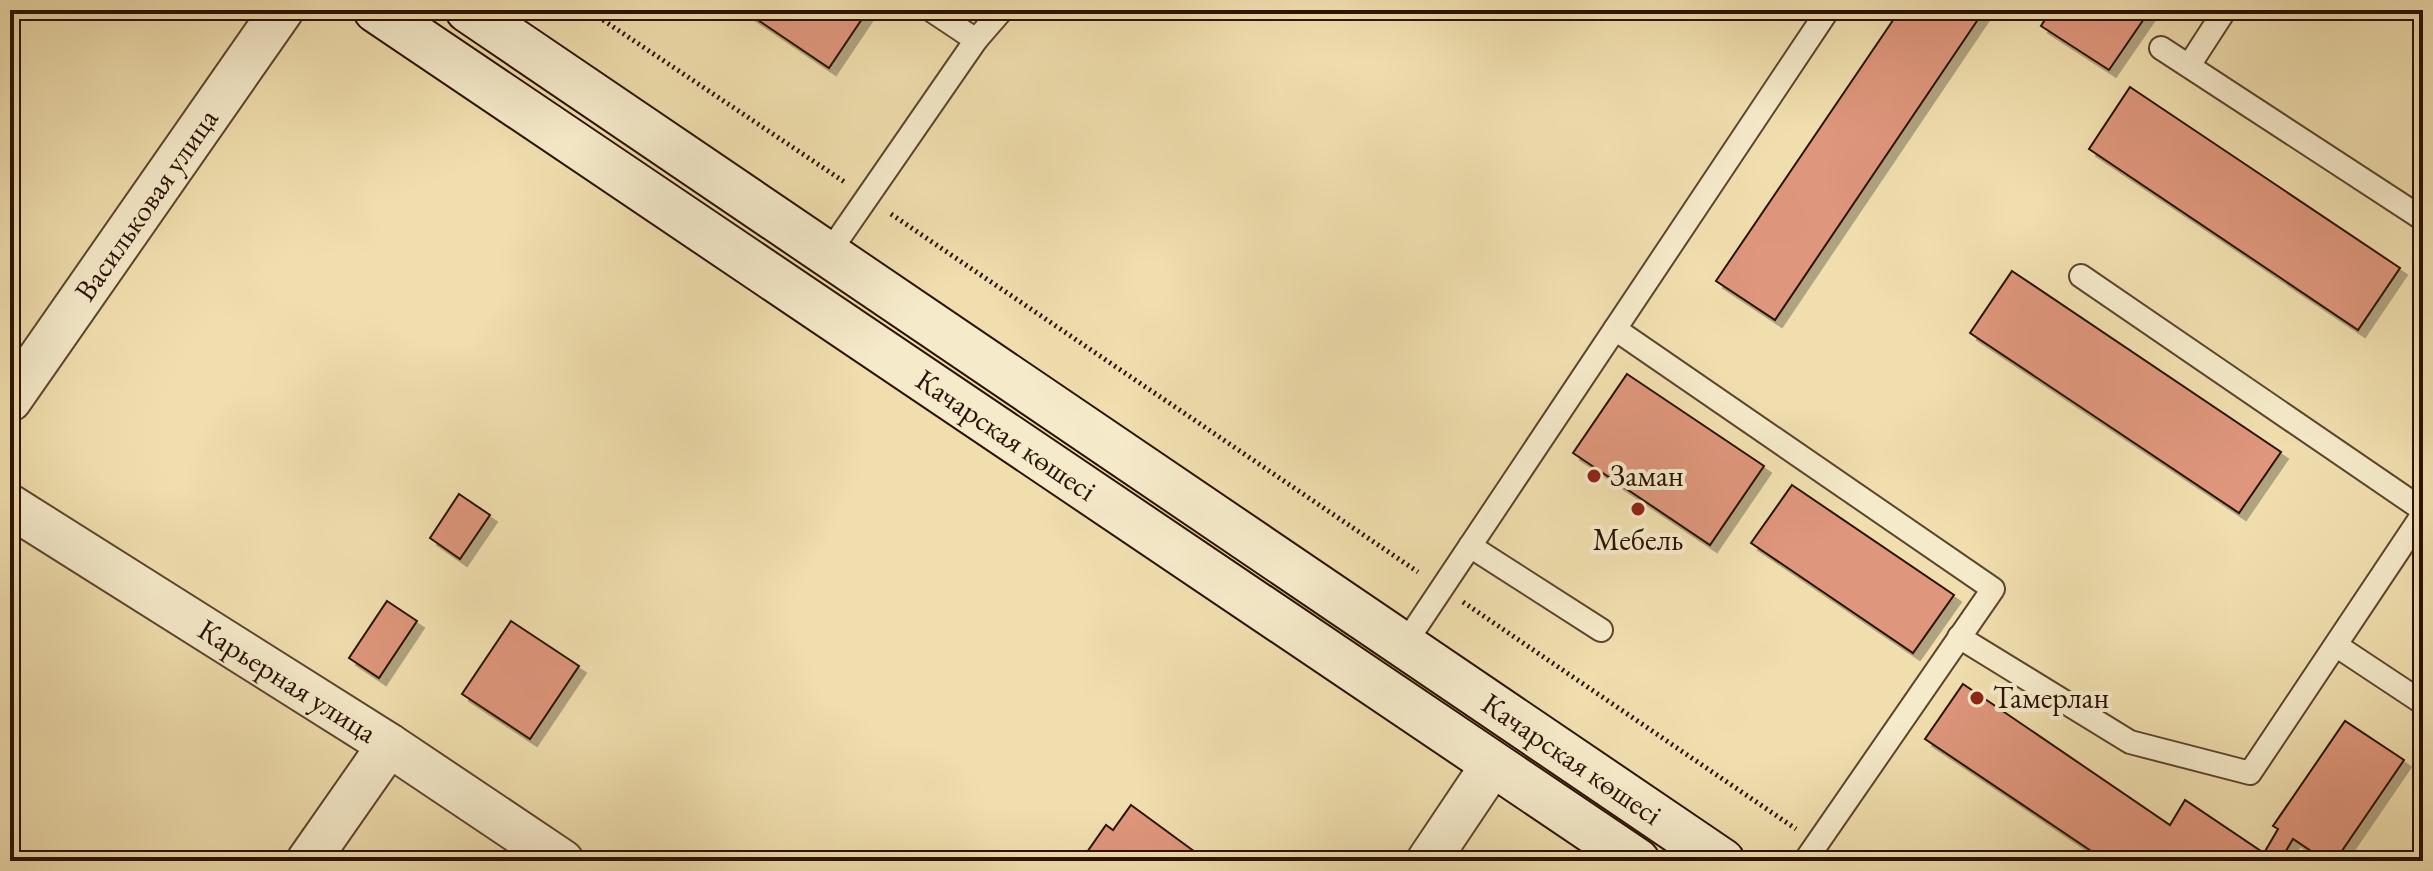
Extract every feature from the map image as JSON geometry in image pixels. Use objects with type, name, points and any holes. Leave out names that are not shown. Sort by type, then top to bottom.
[{"type":"main road","name":"Качарская көшесі","points":[[376,10],[1637,861]]},
{"type":"main road","name":"Качарская көшесі","points":[[468,10],[1722,861]]},
{"type":"street","name":"Васильковая улица","points":[[10,400],[282,10]]},
{"type":"street","name":"Карьерная улица","points":[[10,506],[389,745],[562,861]]},
{"type":"street","points":[[1171,546],[1200,507]]},
{"type":"street","points":[[308,861],[389,745]]},
{"type":"street","points":[[1428,861],[1493,764]]},
{"type":"lane","points":[[931,10],[976,40]]},
{"type":"lane","points":[[828,254],[865,196],[976,40],[1002,10]]},
{"type":"lane","points":[[1404,645],[1828,10]]},
{"type":"lane","points":[[2190,64],[2225,10]]},
{"type":"lane","points":[[2161,48],[2190,64],[2423,219]]},
{"type":"lane","points":[[1959,637],[2130,742],[2250,773],[2423,512],[2081,276]]},
{"type":"lane","points":[[1615,329],[1993,589],[1811,852]]},
{"type":"lane","points":[[1470,546],[1601,630]]},
{"type":"lane","points":[[2337,646],[2423,703]]},
{"type":"path","points":[[588,10],[1442,588],[1811,852]]},
{"type":"building","points":[[743,10],[868,10],[829,68]]},
{"type":"building","points":[[1900,10],[1983,12],[1775,320],[1716,281]]},
{"type":"building","points":[[2051,10],[2144,10],[2148,13],[2109,70],[2041,26]]},
{"type":"building","points":[[2130,87],[2400,268],[2358,330],[2089,149]]},
{"type":"building","points":[[2012,271],[2281,452],[2239,513],[1970,333]]},
{"type":"building","points":[[1627,374],[1764,466],[1710,545],[1573,453]]},
{"type":"building","points":[[1792,485],[1954,595],[1913,653],[1751,543]]},
{"type":"building","points":[[459,494],[490,515],[460,559],[430,538]]},
{"type":"building","points":[[387,601],[417,621],[379,678],[349,658]]},
{"type":"building","points":[[511,621],[579,666],[530,739],[462,694]]},
{"type":"building","points":[[1963,684],[2170,825],[2185,800],[2264,853],[2278,829],[2273,826],[2345,721],[2404,760],[2335,861],[2326,861],[2293,839],[2280,861],[2106,861],[1925,739]]},
{"type":"building","points":[[1131,805],[1206,860],[1090,861],[1085,855],[1106,825],[1113,830]]},
{"type":"place","name":"Заман","points":[[1594,476]]},
{"type":"place","name":"Мебель","points":[[1638,509]]},
{"type":"place","name":"Тамерлан","points":[[1977,698]]}]
